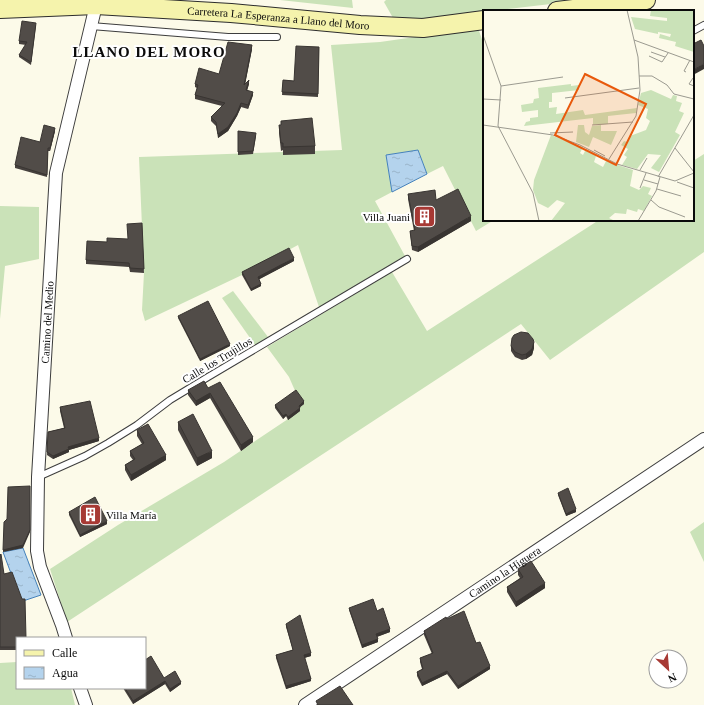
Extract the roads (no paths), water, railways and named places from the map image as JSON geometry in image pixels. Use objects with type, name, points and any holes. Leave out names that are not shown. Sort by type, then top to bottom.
[{"type":"main road","points":[[565,10],[646,0]]},
{"type":"main road","name":"Carretera La Esperanza a Llano del Moro","points":[[0,9],[96,5],[231,12],[360,25],[423,28],[483,20]]},
{"type":"street","name":"Camino del Medio","points":[[66,637],[40,567],[37,551],[38,477],[56,173],[96,5]]},
{"type":"street","name":"Camino la Higuera","points":[[305,705],[704,439]]},
{"type":"street","points":[[80,689],[86,705]]},
{"type":"lane","points":[[694,30],[704,25]]},
{"type":"lane","points":[[91,26],[228,37],[276,37]]},
{"type":"lane","name":"Calle los Trujillos","points":[[38,477],[85,456],[108,443],[137,425],[170,400],[407,260]]},
{"type":"water","points":[[418,150],[427,174],[392,192],[386,155]]},
{"type":"water","points":[[23,548],[41,595],[23,601],[21,600],[3,552]]},
{"type":"place","name":"Villa Juani","points":[[425,217]]},
{"type":"place","name":"Villa María","points":[[91,515]]},
{"type":"district","name":"LLANO DEL MORO","points":[[149,52]]}]
